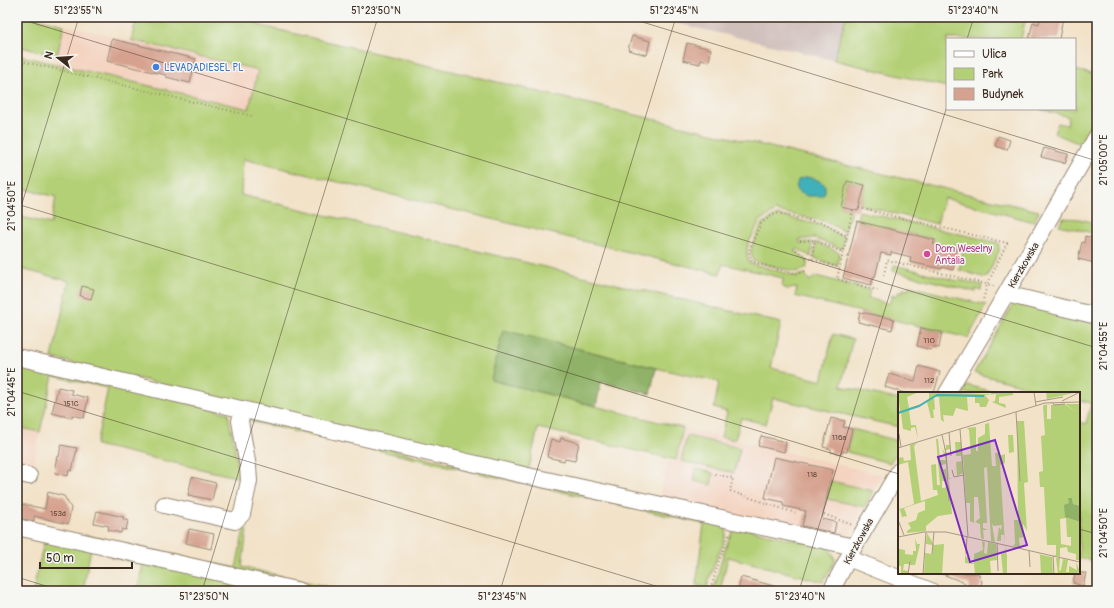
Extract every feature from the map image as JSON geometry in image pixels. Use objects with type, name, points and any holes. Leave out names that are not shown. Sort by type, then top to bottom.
[{"type":"street","name":"Kierzkowska","points":[[948,392],[1001,290],[1097,136]]},
{"type":"street","points":[[1001,290],[1097,316]]},
{"type":"street","points":[[17,357],[528,476],[733,520],[851,552],[931,591]]},
{"type":"street","points":[[164,505],[235,521],[242,514],[249,481],[240,421],[242,409]]},
{"type":"street","name":"Kierzkowska","points":[[831,591],[851,552],[898,473]]},
{"type":"street","points":[[17,527],[300,591]]},
{"type":"path","points":[[17,60],[252,116]]},
{"type":"path","points":[[859,208],[1007,243],[987,285],[983,300]]},
{"type":"path","points":[[853,210],[837,279],[880,291]]},
{"type":"path","points":[[806,271],[796,274],[752,262],[749,252],[761,223],[776,213],[826,224],[847,236]]},
{"type":"path","points":[[800,241],[814,240],[843,252]]},
{"type":"path","points":[[812,259],[814,240]]},
{"type":"path","points":[[796,250],[807,258],[840,268]]},
{"type":"path","points":[[884,275],[887,260],[987,285],[1001,290]]},
{"type":"path","points":[[715,474],[733,478],[730,491],[795,513]]},
{"type":"path","points":[[824,514],[854,526]]},
{"type":"path","points":[[711,589],[718,563],[729,537],[733,520]]},
{"type":"shaded area","points":[[650,17],[846,17],[834,60]]},
{"type":"shaded area","name":"LEVADADIESEL PL","points":[[64,25],[258,70],[249,110],[55,64]]},
{"type":"shaded area","points":[[17,427],[40,432],[33,465],[17,463]]},
{"type":"shaded area","points":[[683,428],[882,475],[850,533],[829,537],[659,498],[668,461],[675,463]]},
{"type":"green space","points":[[17,17],[32,17],[64,25],[57,56],[17,46]]},
{"type":"green space","points":[[137,17],[257,17],[258,25],[1039,211],[1034,222],[944,198],[937,224],[860,205],[865,185],[847,181],[841,207],[851,210],[845,232],[827,222],[776,211],[760,221],[748,244],[747,253],[749,263],[796,276],[805,274],[810,281],[816,276],[870,290],[868,298],[889,304],[892,295],[896,296],[898,292],[902,293],[903,289],[908,290],[909,286],[986,305],[968,338],[795,296],[797,288],[788,289],[782,287],[783,278],[723,264],[720,274],[243,159],[241,195],[781,323],[771,368],[822,381],[833,334],[853,339],[841,386],[898,400],[898,427],[773,398],[766,424],[741,418],[735,440],[721,437],[727,412],[714,408],[719,382],[503,330],[491,380],[683,428],[676,460],[538,428],[529,468],[520,469],[52,358],[69,281],[17,268],[17,216],[51,224],[56,197],[17,187],[17,55],[249,109],[258,70],[131,40]]},
{"type":"green space","points":[[846,17],[1026,17],[1021,38],[946,38],[946,87],[834,60]]},
{"type":"green space","points":[[1076,70],[1097,75],[1097,114],[1080,144],[1054,133],[1058,123],[1067,125],[1069,117],[1044,110],[1076,110]]},
{"type":"green space","points":[[859,211],[999,243],[999,251],[986,278],[959,270],[963,251],[933,244],[934,239],[906,233],[904,237],[896,231],[888,228],[869,228],[870,224],[857,221]]},
{"type":"green space","points":[[777,215],[825,226],[839,235],[845,236],[842,249],[814,238],[799,240],[800,243],[812,242],[811,257],[798,249],[795,251],[808,261],[806,269],[796,272],[753,261],[751,253],[752,246],[762,224]]},
{"type":"green space","points":[[1063,218],[1079,219],[1097,223],[1097,234],[1059,225]]},
{"type":"green space","points":[[816,242],[840,253],[837,266],[814,258]]},
{"type":"green space","points":[[894,265],[958,281],[982,285],[981,290],[976,289],[976,292],[893,271]]},
{"type":"green space","points":[[1014,303],[1097,322],[1097,562],[1080,558],[1080,422],[1086,424],[1091,403],[1080,400],[1080,392],[1047,392],[974,373]]},
{"type":"green space","points":[[503,330],[656,368],[650,394],[601,382],[596,406],[491,380]]},
{"type":"green space","points":[[17,362],[228,413],[240,478],[96,445],[108,388],[53,376],[40,432],[17,427]]},
{"type":"green space","points":[[967,385],[990,391],[990,392],[963,392]]},
{"type":"green space","points":[[247,417],[726,526],[726,536],[707,588],[696,585],[704,524],[253,422]]},
{"type":"green space","points":[[852,429],[898,441],[898,451],[890,463],[847,452]]},
{"type":"green space","points":[[687,436],[740,448],[734,473],[681,461]]},
{"type":"green space","points":[[696,469],[713,473],[711,485],[694,481]]},
{"type":"green space","points":[[831,481],[873,491],[865,507],[827,499]]},
{"type":"green space","points":[[736,527],[827,547],[833,554],[835,561],[823,582],[728,557],[720,591],[714,589],[726,548]]},
{"type":"green space","points":[[244,529],[247,530],[242,567],[347,591],[328,591],[84,535],[236,568]]},
{"type":"green space","points":[[45,537],[91,548],[83,591],[33,591]]},
{"type":"green space","points":[[112,552],[256,588],[255,591],[137,591],[143,564],[111,557]]},
{"type":"water","points":[[807,177],[818,180],[825,185],[825,192],[822,196],[807,196],[797,191],[796,188],[798,180]]},
{"type":"building","points":[[1040,17],[1063,17],[1059,38],[1029,38],[1033,22],[1039,24]]},
{"type":"building","points":[[632,36],[650,41],[647,55],[628,50]]},
{"type":"building","points":[[112,39],[196,59],[190,83],[166,77],[166,75],[107,61]]},
{"type":"building","points":[[687,43],[711,49],[709,62],[701,60],[700,64],[683,60]]},
{"type":"building","points":[[998,136],[1010,140],[1007,150],[995,146]]},
{"type":"building","points":[[1044,148],[1068,154],[1065,163],[1041,157]]},
{"type":"building","points":[[847,181],[865,185],[858,211],[841,207]]},
{"type":"building","name":"Dom Weselny Antalia","points":[[857,221],[935,240],[933,244],[958,250],[953,270],[910,262],[911,257],[891,252],[891,255],[881,253],[875,277],[874,276],[871,285],[843,278]]},
{"type":"building","points":[[1085,236],[1096,239],[1095,245],[1097,246],[1097,256],[1095,263],[1078,259]]},
{"type":"building","points":[[82,286],[94,289],[91,299],[80,296]]},
{"type":"building","points":[[860,312],[894,319],[892,330],[858,322]]},
{"type":"building","points":[[921,328],[942,332],[939,348],[932,347],[931,350],[917,346]]},
{"type":"building","points":[[919,366],[940,372],[934,392],[902,392],[885,387],[889,374],[915,381]]},
{"type":"building","points":[[58,387],[72,390],[71,394],[88,398],[84,418],[72,415],[72,418],[52,413]]},
{"type":"building","points":[[831,418],[845,421],[843,427],[852,429],[847,452],[842,451],[842,454],[831,452],[831,449],[823,447]]},
{"type":"building","points":[[761,436],[786,442],[784,452],[758,446]]},
{"type":"building","points":[[561,438],[579,443],[575,461],[565,459],[564,461],[547,457],[551,439],[560,442]]},
{"type":"building","points":[[61,445],[77,448],[72,471],[69,470],[68,476],[55,473],[57,456],[59,457]]},
{"type":"building","points":[[774,457],[833,470],[822,519],[836,522],[834,533],[802,526],[806,511],[783,506],[783,502],[765,498]]},
{"type":"building","points":[[192,477],[216,483],[212,500],[188,495]]},
{"type":"building","points":[[48,492],[64,496],[71,508],[68,524],[34,516],[34,521],[17,518],[17,503],[45,509]]},
{"type":"building","points":[[97,511],[124,517],[123,519],[128,521],[126,530],[122,529],[121,533],[108,530],[109,526],[94,523]]},
{"type":"building","points":[[189,529],[214,534],[211,549],[186,543]]},
{"type":"building","points":[[1086,573],[1083,586],[1073,583],[1075,574]]},
{"type":"building","points":[[942,574],[978,574],[982,582],[979,591],[969,588],[970,585]]},
{"type":"building","points":[[741,577],[781,588],[780,591],[738,591]]},
{"type":"place","name":"LEVADADIESEL PL","points":[[156,67]]},
{"type":"place","name":"Dom Weselny Antalia","points":[[927,254]]}]
